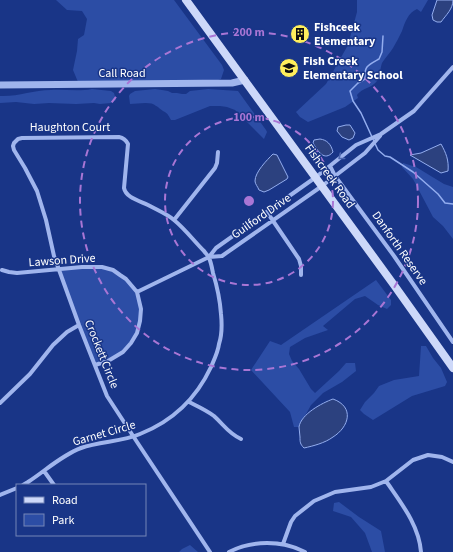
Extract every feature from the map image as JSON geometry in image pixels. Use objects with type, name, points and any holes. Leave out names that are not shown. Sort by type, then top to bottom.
[{"type":"main road","name":"Fishcreek Road","points":[[186,0],[316,177],[453,368]]},
{"type":"street","points":[[376,138],[414,111],[453,67]]},
{"type":"street","name":"Call Road","points":[[0,86],[232,83],[244,80]]},
{"type":"street","name":"Haughton Court","points":[[13,146],[15,141],[22,138],[123,138],[128,144],[124,188]]},
{"type":"street","name":"Guilford Drive","points":[[209,257],[216,248],[316,177],[356,146],[376,138]]},
{"type":"street","name":"Guilford Drive","points":[[137,292],[209,257],[222,256],[322,186],[365,153],[372,146],[376,138]]},
{"type":"street","name":"Crockett Circle","points":[[13,146],[36,191],[46,220],[54,256],[107,396],[210,552]]},
{"type":"street","points":[[174,220],[215,168],[218,152]]},
{"type":"street","name":"Danforth Reserve","points":[[330,166],[335,176],[394,256],[453,342]]},
{"type":"street","name":"Garnet Circle","points":[[24,484],[65,456],[81,448],[102,442],[139,435],[158,426],[189,402],[206,376],[215,358],[221,336],[220,304],[209,257],[174,220],[127,194],[124,188]]},
{"type":"street","points":[[267,212],[299,259],[301,275]]},
{"type":"street","name":"Lawson Drive","points":[[2,270],[17,273],[102,267],[113,270],[126,279],[137,292]]},
{"type":"street","points":[[95,366],[108,361],[123,352],[137,333],[141,309],[137,292]]},
{"type":"street","points":[[0,403],[30,374],[52,345],[67,332],[79,325]]},
{"type":"street","points":[[189,402],[209,412],[229,432],[241,439]]},
{"type":"street","points":[[283,544],[291,522],[295,516],[314,501],[335,492],[371,486],[386,481],[413,460],[428,455],[442,457],[453,462]]},
{"type":"street","points":[[44,471],[53,484]]},
{"type":"street","points":[[386,481],[408,514],[417,531],[420,540],[421,552]]},
{"type":"street","points":[[0,495],[16,488]]},
{"type":"street","points":[[229,552],[251,545],[266,543],[283,544],[305,552]]},
{"type":"green space","points":[[56,0],[174,0],[222,65],[224,70],[221,79],[213,82],[78,82],[73,70],[78,39],[84,35],[87,19],[82,11],[67,10]]},
{"type":"green space","points":[[357,0],[428,0],[421,12],[417,9],[407,18],[392,50],[382,63],[377,81],[359,93],[357,95],[358,98],[345,107],[308,122],[300,117],[296,112],[326,84],[348,45],[357,12]]},
{"type":"green space","points":[[92,89],[111,91],[114,93],[116,100],[111,103],[100,104],[0,103],[0,96],[44,90]]},
{"type":"green space","points":[[155,89],[182,94],[186,94],[190,91],[208,89],[238,91],[267,132],[264,139],[235,110],[227,107],[210,106],[175,120],[171,120],[167,113],[154,104],[130,104],[129,96],[135,91]]},
{"type":"green space","points":[[403,163],[416,167],[444,184],[453,187],[453,239],[443,226],[433,217],[413,179],[402,167]]},
{"type":"green space","points":[[102,267],[120,275],[137,292],[141,309],[138,332],[123,352],[95,365],[59,269]]},
{"type":"green space","points":[[376,280],[391,300],[391,305],[387,309],[365,296],[355,299],[323,326],[328,330],[305,338],[290,347],[289,354],[292,361],[315,393],[346,363],[355,363],[356,371],[342,382],[323,393],[311,405],[299,427],[294,427],[290,412],[251,370],[270,341],[281,345]]},
{"type":"green space","points":[[421,346],[426,346],[441,368],[447,382],[445,386],[412,396],[373,420],[364,414],[360,410],[379,386],[394,380],[419,376]]},
{"type":"green space","points":[[339,502],[381,531],[385,552],[372,552],[365,533],[351,517],[333,511],[334,503]]},
{"type":"green space","points":[[190,545],[198,552],[179,552],[182,549]]},
{"type":"shaded area","points":[[437,0],[453,0],[451,9],[441,22],[433,20],[432,15]]},
{"type":"shaded area","points":[[350,125],[355,133],[353,138],[349,140],[342,137],[337,131],[338,127]]},
{"type":"shaded area","points":[[320,139],[327,141],[330,145],[333,152],[330,155],[324,156],[313,143],[314,140]]},
{"type":"shaded area","points":[[441,144],[447,157],[448,171],[441,173],[410,155],[421,153]]},
{"type":"shaded area","points":[[273,154],[277,155],[288,177],[264,192],[259,190],[255,182],[257,174],[262,166]]},
{"type":"shaded area","points":[[333,399],[345,407],[347,412],[346,423],[343,428],[333,437],[326,441],[304,448],[300,442],[299,427],[301,422],[308,413],[323,403]]},
{"type":"waterway","points":[[383,36],[382,52],[379,59],[368,66],[365,71],[365,79],[358,83],[350,91],[353,101],[361,113],[378,150],[385,156],[390,157],[413,172],[438,194],[445,203],[453,204]]},
{"type":"place","name":"Fishceek Elementary","points":[[300,34]]},
{"type":"place","name":"Fish Creek Elementary School","points":[[289,68]]}]
